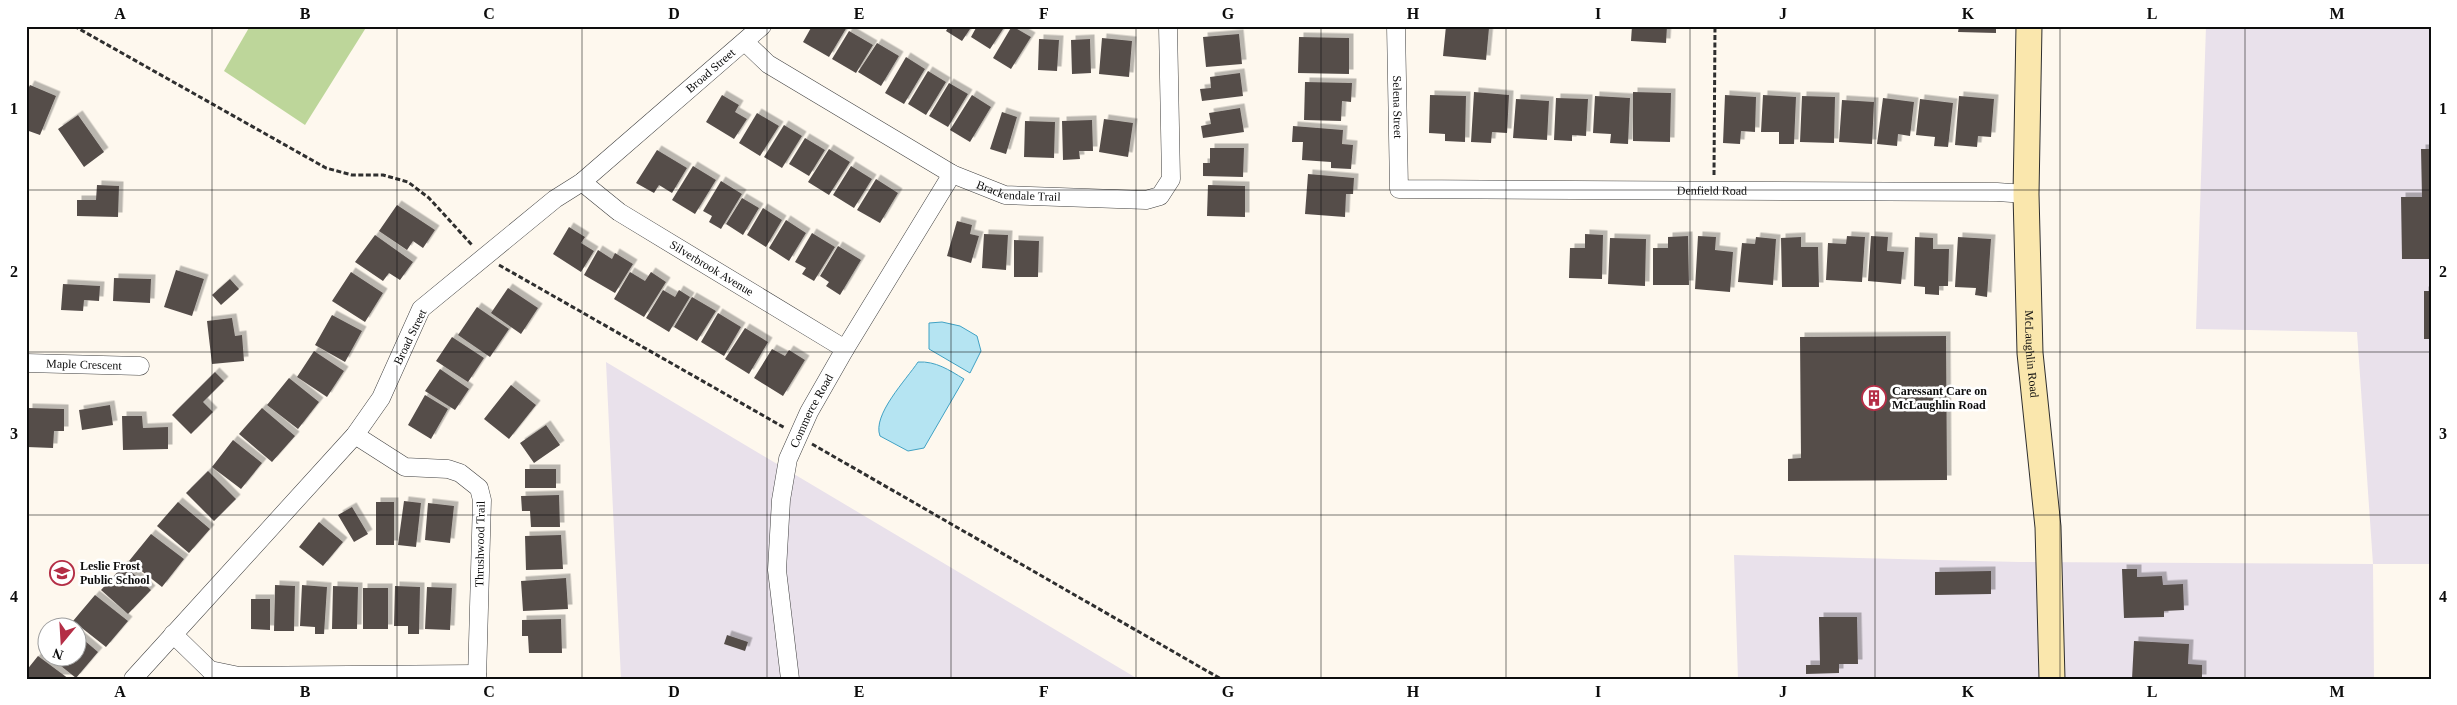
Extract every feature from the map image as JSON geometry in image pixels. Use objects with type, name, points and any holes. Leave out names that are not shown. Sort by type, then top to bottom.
[{"type":"street","name":"Broad Street","points":[[133,679],[355,435],[381,398],[421,309],[555,199],[582,182],[762,26]]},
{"type":"street","name":"Brackendale Trail","points":[[745,42],[768,64],[952,174],[1005,195],[1146,200],[1160,196],[1171,179],[1168,26]]},
{"type":"street","name":"Selena Street","points":[[1396,26],[1399,189]]},
{"type":"street","name":"McLaughlin Road","points":[[2029,26],[2026,194],[2030,353],[2048,527],[2052,679]]},
{"type":"street","name":"Commerce Road","points":[[790,679],[777,570],[781,500],[788,459],[798,435],[846,349],[952,174]]},
{"type":"street","name":"Silverbrook Avenue","points":[[582,182],[618,212],[846,349]]},
{"type":"street","name":"Denfield Road","points":[[1399,189],[2026,194]]},
{"type":"street","name":"Maple Crescent","points":[[26,363],[140,366]]},
{"type":"street","name":"Thrushwood Trail","points":[[355,435],[406,467],[448,469],[460,473],[479,488],[482,500],[477,677]]},
{"type":"street","points":[[173,634],[210,670],[239,676],[477,677]]},
{"type":"path","points":[[74,26],[326,168],[352,175],[383,176],[408,182],[429,198],[484,257],[798,435],[1221,679]]},
{"type":"path","points":[[1714,26],[1714,191]]},
{"type":"shaded area","points":[[2206,26],[2431,26],[2431,564],[2373,564],[2357,332],[2196,329]]},
{"type":"shaded area","points":[[606,362],[1138,679],[621,679]]},
{"type":"shaded area","points":[[1734,555],[2019,562],[2373,564],[2374,679],[1738,679]]},
{"type":"green space","points":[[250,26],[367,26],[305,125],[224,71]]},
{"type":"water","points":[[942,322],[960,326],[977,336],[981,351],[970,373],[929,349],[929,323]]},
{"type":"water","points":[[918,362],[931,363],[948,369],[964,379],[924,448],[908,451],[880,436],[879,428],[885,408]]},
{"type":"building","points":[[812,26],[847,27],[829,57],[803,42]]},
{"type":"building","points":[[949,26],[972,26],[962,41],[946,31]]},
{"type":"building","points":[[977,26],[1005,26],[990,49],[971,37]]},
{"type":"building","points":[[1012,26],[1031,37],[1011,69],[993,58]]},
{"type":"building","points":[[1446,26],[1489,28],[1486,60],[1443,56]]},
{"type":"building","points":[[1632,26],[1667,26],[1666,43],[1631,41]]},
{"type":"building","points":[[1959,26],[1996,26],[1996,33],[1958,32]]},
{"type":"building","points":[[849,31],[873,45],[856,73],[832,59]]},
{"type":"building","points":[[1239,34],[1242,64],[1206,67],[1203,37]]},
{"type":"building","points":[[1299,37],[1349,38],[1349,74],[1298,73]]},
{"type":"building","points":[[1102,38],[1132,41],[1129,77],[1099,74]]},
{"type":"building","points":[[1039,39],[1059,40],[1057,71],[1038,70]]},
{"type":"building","points":[[1090,39],[1091,73],[1072,74],[1071,40]]},
{"type":"building","points":[[877,43],[899,56],[881,86],[858,72]]},
{"type":"building","points":[[906,57],[925,69],[904,104],[885,93]]},
{"type":"building","points":[[928,71],[946,82],[926,115],[908,104]]},
{"type":"building","points":[[1240,73],[1243,96],[1202,101],[1200,89],[1211,88],[1210,77]]},
{"type":"building","points":[[1305,82],[1352,83],[1351,102],[1342,101],[1341,121],[1304,120]]},
{"type":"building","points":[[949,83],[968,94],[948,127],[929,116]]},
{"type":"building","points":[[30,85],[56,96],[40,135],[26,130],[26,93]]},
{"type":"building","points":[[1474,92],[1509,95],[1507,133],[1492,132],[1491,143],[1471,142]]},
{"type":"building","points":[[1633,92],[1671,93],[1670,142],[1633,141]]},
{"type":"building","points":[[722,95],[739,105],[735,112],[747,119],[734,139],[706,122]]},
{"type":"building","points":[[972,95],[991,107],[970,142],[950,130]]},
{"type":"building","points":[[1430,95],[1466,96],[1465,142],[1445,141],[1445,134],[1429,133]]},
{"type":"building","points":[[1725,95],[1756,97],[1755,132],[1741,131],[1740,144],[1723,143]]},
{"type":"building","points":[[1763,95],[1796,97],[1794,144],[1779,144],[1779,132],[1761,132]]},
{"type":"building","points":[[1595,96],[1630,98],[1628,144],[1610,143],[1611,134],[1593,133]]},
{"type":"building","points":[[1802,96],[1835,97],[1834,143],[1800,142]]},
{"type":"building","points":[[1959,96],[1994,99],[1991,137],[1978,136],[1977,147],[1955,145]]},
{"type":"building","points":[[1556,98],[1588,99],[1586,136],[1572,135],[1572,141],[1554,140]]},
{"type":"building","points":[[1883,98],[1914,102],[1910,136],[1898,134],[1897,146],[1877,144]]},
{"type":"building","points":[[1516,99],[1549,101],[1547,140],[1513,138]]},
{"type":"building","points":[[1920,99],[1953,103],[1948,147],[1934,146],[1935,137],[1916,135]]},
{"type":"building","points":[[1842,100],[1874,102],[1872,144],[1839,142]]},
{"type":"building","points":[[1240,108],[1244,132],[1203,138],[1201,126],[1211,124],[1209,113]]},
{"type":"building","points":[[1002,112],[1017,117],[1006,154],[990,149]]},
{"type":"building","points":[[757,113],[779,126],[760,156],[739,143]]},
{"type":"building","points":[[78,115],[104,152],[84,167],[58,129]]},
{"type":"building","points":[[1104,119],[1133,123],[1128,157],[1099,152]]},
{"type":"building","points":[[1092,120],[1093,151],[1079,151],[1080,159],[1063,160],[1062,121]]},
{"type":"building","points":[[1025,121],[1055,122],[1054,158],[1024,157]]},
{"type":"building","points":[[784,125],[802,136],[782,168],[764,157]]},
{"type":"building","points":[[1293,126],[1343,130],[1342,144],[1353,145],[1351,169],[1331,168],[1331,162],[1302,160],[1303,142],[1292,142]]},
{"type":"building","points":[[805,138],[825,150],[809,176],[789,164]]},
{"type":"building","points":[[1210,148],[1244,148],[1243,177],[1203,176],[1203,163],[1210,163]]},
{"type":"building","points":[[829,149],[850,162],[829,195],[808,182]]},
{"type":"building","points":[[2421,149],[2431,149],[2431,259],[2402,259],[2401,197],[2422,197]]},
{"type":"building","points":[[657,150],[687,168],[672,193],[659,185],[654,193],[636,183]]},
{"type":"building","points":[[693,166],[716,180],[695,214],[672,200]]},
{"type":"building","points":[[851,166],[872,179],[854,208],[833,195]]},
{"type":"building","points":[[1308,174],[1354,178],[1353,194],[1346,194],[1345,217],[1305,214]]},
{"type":"building","points":[[876,179],[898,193],[880,223],[857,210]]},
{"type":"building","points":[[721,181],[742,194],[721,229],[709,222],[712,216],[703,211]]},
{"type":"building","points":[[97,185],[119,186],[118,217],[77,216],[77,200],[96,200]]},
{"type":"building","points":[[1208,185],[1245,186],[1245,217],[1207,216]]},
{"type":"building","points":[[742,198],[759,208],[743,235],[726,224]]},
{"type":"building","points":[[397,205],[435,230],[423,248],[413,241],[407,250],[379,231]]},
{"type":"building","points":[[763,208],[782,220],[766,247],[747,235]]},
{"type":"building","points":[[786,220],[806,233],[789,261],[769,248]]},
{"type":"building","points":[[957,221],[972,225],[970,234],[979,236],[971,263],[947,256]]},
{"type":"building","points":[[569,227],[585,237],[581,243],[594,251],[581,272],[553,254]]},
{"type":"building","points":[[812,233],[835,247],[814,281],[802,274],[806,268],[795,262]]},
{"type":"building","points":[[984,234],[1008,235],[1006,270],[982,268]]},
{"type":"building","points":[[1585,234],[1603,235],[1602,279],[1569,278],[1570,248],[1585,248]]},
{"type":"building","points":[[375,235],[413,262],[400,280],[389,273],[383,281],[355,262]]},
{"type":"building","points":[[1688,236],[1689,285],[1653,285],[1653,248],[1668,248],[1668,237]]},
{"type":"building","points":[[1698,236],[1716,237],[1715,250],[1733,252],[1730,292],[1695,289]]},
{"type":"building","points":[[1847,236],[1865,237],[1862,282],[1826,280],[1828,243],[1846,244]]},
{"type":"building","points":[[1871,236],[1888,237],[1887,251],[1904,252],[1901,284],[1868,281]]},
{"type":"building","points":[[1756,237],[1776,239],[1773,285],[1738,282],[1742,243],[1755,244]]},
{"type":"building","points":[[1801,237],[1801,247],[1818,247],[1819,287],[1782,287],[1781,238]]},
{"type":"building","points":[[1915,237],[1933,238],[1933,249],[1949,249],[1948,286],[1939,286],[1939,295],[1925,294],[1925,287],[1914,286]]},
{"type":"building","points":[[1958,237],[1991,239],[1987,297],[1975,295],[1976,288],[1955,287]]},
{"type":"building","points":[[1610,238],[1646,239],[1645,286],[1608,284]]},
{"type":"building","points":[[1014,240],[1039,241],[1038,277],[1014,277]]},
{"type":"building","points":[[838,246],[861,260],[840,295],[826,286],[829,282],[820,276]]},
{"type":"building","points":[[598,250],[612,259],[615,253],[633,264],[615,293],[584,275]]},
{"type":"building","points":[[176,270],[204,279],[192,316],[164,307]]},
{"type":"building","points":[[351,272],[383,293],[365,322],[332,301]]},
{"type":"building","points":[[630,272],[645,281],[651,272],[666,282],[644,317],[614,299]]},
{"type":"building","points":[[114,278],[151,279],[150,303],[113,301]]},
{"type":"building","points":[[230,279],[239,289],[221,305],[212,295]]},
{"type":"building","points":[[63,284],[100,286],[99,301],[84,300],[83,311],[61,310]]},
{"type":"building","points":[[508,288],[538,308],[521,334],[491,313]]},
{"type":"building","points":[[663,290],[675,297],[679,290],[690,297],[669,332],[646,318]]},
{"type":"building","points":[[2424,291],[2431,291],[2431,339],[2424,339]]},
{"type":"building","points":[[692,297],[716,311],[697,341],[674,327]]},
{"type":"building","points":[[477,307],[509,329],[490,357],[458,335]]},
{"type":"building","points":[[718,313],[741,327],[724,356],[701,342]]},
{"type":"building","points":[[332,315],[362,331],[345,362],[315,345]]},
{"type":"building","points":[[232,318],[235,336],[242,335],[244,361],[212,364],[207,321]]},
{"type":"building","points":[[745,328],[768,342],[749,374],[725,359]]},
{"type":"building","name":"Caressant Care on McLaughlin Road","points":[[1946,336],[1947,480],[1788,481],[1788,459],[1801,458],[1800,337]]},
{"type":"building","points":[[452,337],[484,358],[468,382],[436,361]]},
{"type":"building","points":[[772,349],[785,356],[789,350],[805,360],[783,396],[754,378]]},
{"type":"building","points":[[314,351],[344,371],[327,397],[297,377]]},
{"type":"building","points":[[440,369],[469,389],[455,410],[425,391]]},
{"type":"building","points":[[215,372],[224,381],[203,402],[213,412],[191,434],[172,415]]},
{"type":"building","points":[[289,378],[319,402],[298,429],[267,405]]},
{"type":"building","points":[[511,385],[536,405],[509,439],[484,419]]},
{"type":"building","points":[[425,395],[448,409],[431,439],[408,425]]},
{"type":"building","points":[[110,405],[113,425],[82,430],[79,410]]},
{"type":"building","points":[[28,408],[64,409],[64,431],[54,431],[53,448],[27,447]]},
{"type":"building","points":[[262,408],[295,436],[272,462],[239,434]]},
{"type":"building","points":[[122,416],[142,416],[143,428],[168,427],[168,449],[123,450]]},
{"type":"building","points":[[546,425],[560,445],[534,463],[520,443]]},
{"type":"building","points":[[233,440],[262,463],[241,489],[212,467]]},
{"type":"building","points":[[525,469],[556,469],[556,488],[525,488]]},
{"type":"building","points":[[208,471],[236,499],[214,521],[186,493]]},
{"type":"building","points":[[559,495],[560,527],[531,527],[530,511],[522,511],[521,496]]},
{"type":"building","points":[[404,501],[421,503],[416,547],[398,545]]},
{"type":"building","points":[[178,502],[210,529],[189,553],[157,526]]},
{"type":"building","points":[[376,502],[394,502],[394,545],[376,545]]},
{"type":"building","points":[[428,503],[454,506],[450,543],[425,540]]},
{"type":"building","points":[[352,507],[368,534],[354,542],[338,515]]},
{"type":"building","points":[[319,522],[343,542],[323,566],[299,547]]},
{"type":"building","points":[[151,534],[184,559],[162,587],[129,561]]},
{"type":"building","points":[[561,535],[563,569],[526,570],[525,536]]},
{"type":"building","points":[[124,565],[151,590],[128,614],[101,590]]},
{"type":"building","points":[[2122,569],[2137,569],[2137,577],[2162,576],[2163,585],[2183,584],[2184,610],[2164,611],[2164,617],[2124,618]]},
{"type":"building","points":[[1991,571],[1991,594],[1935,595],[1935,572]]},
{"type":"building","points":[[566,578],[568,609],[523,611],[521,581]]},
{"type":"building","points":[[275,585],[295,586],[294,631],[274,631]]},
{"type":"building","points":[[302,585],[327,587],[324,634],[315,634],[315,627],[300,626]]},
{"type":"building","points":[[333,586],[358,587],[357,629],[332,629]]},
{"type":"building","points":[[395,586],[420,587],[419,634],[408,634],[408,626],[394,626]]},
{"type":"building","points":[[427,587],[452,588],[450,630],[425,629]]},
{"type":"building","points":[[363,588],[388,588],[388,629],[363,629]]},
{"type":"building","points":[[95,595],[128,621],[106,647],[88,633],[88,618],[76,618]]},
{"type":"building","points":[[251,599],[270,599],[270,630],[251,629]]},
{"type":"building","points":[[1819,617],[1857,617],[1858,664],[1839,664],[1839,673],[1806,674],[1806,665],[1820,665]]},
{"type":"building","points":[[561,619],[562,653],[529,653],[528,636],[522,636],[522,620]]},
{"type":"building","points":[[727,635],[748,642],[745,651],[724,644]]},
{"type":"building","points":[[2134,641],[2189,644],[2188,664],[2202,665],[2202,679],[2132,679]]},
{"type":"building","points":[[88,644],[98,652],[88,664]]},
{"type":"building","points":[[38,656],[38,668],[54,668],[69,679],[26,679],[26,671]]},
{"type":"building","points":[[64,668],[84,668],[76,678]]},
{"type":"place","name":"Caressant Care on McLaughlin Road","points":[[1874,398]]},
{"type":"place","name":"Leslie Frost Public School","points":[[62,573]]}]
